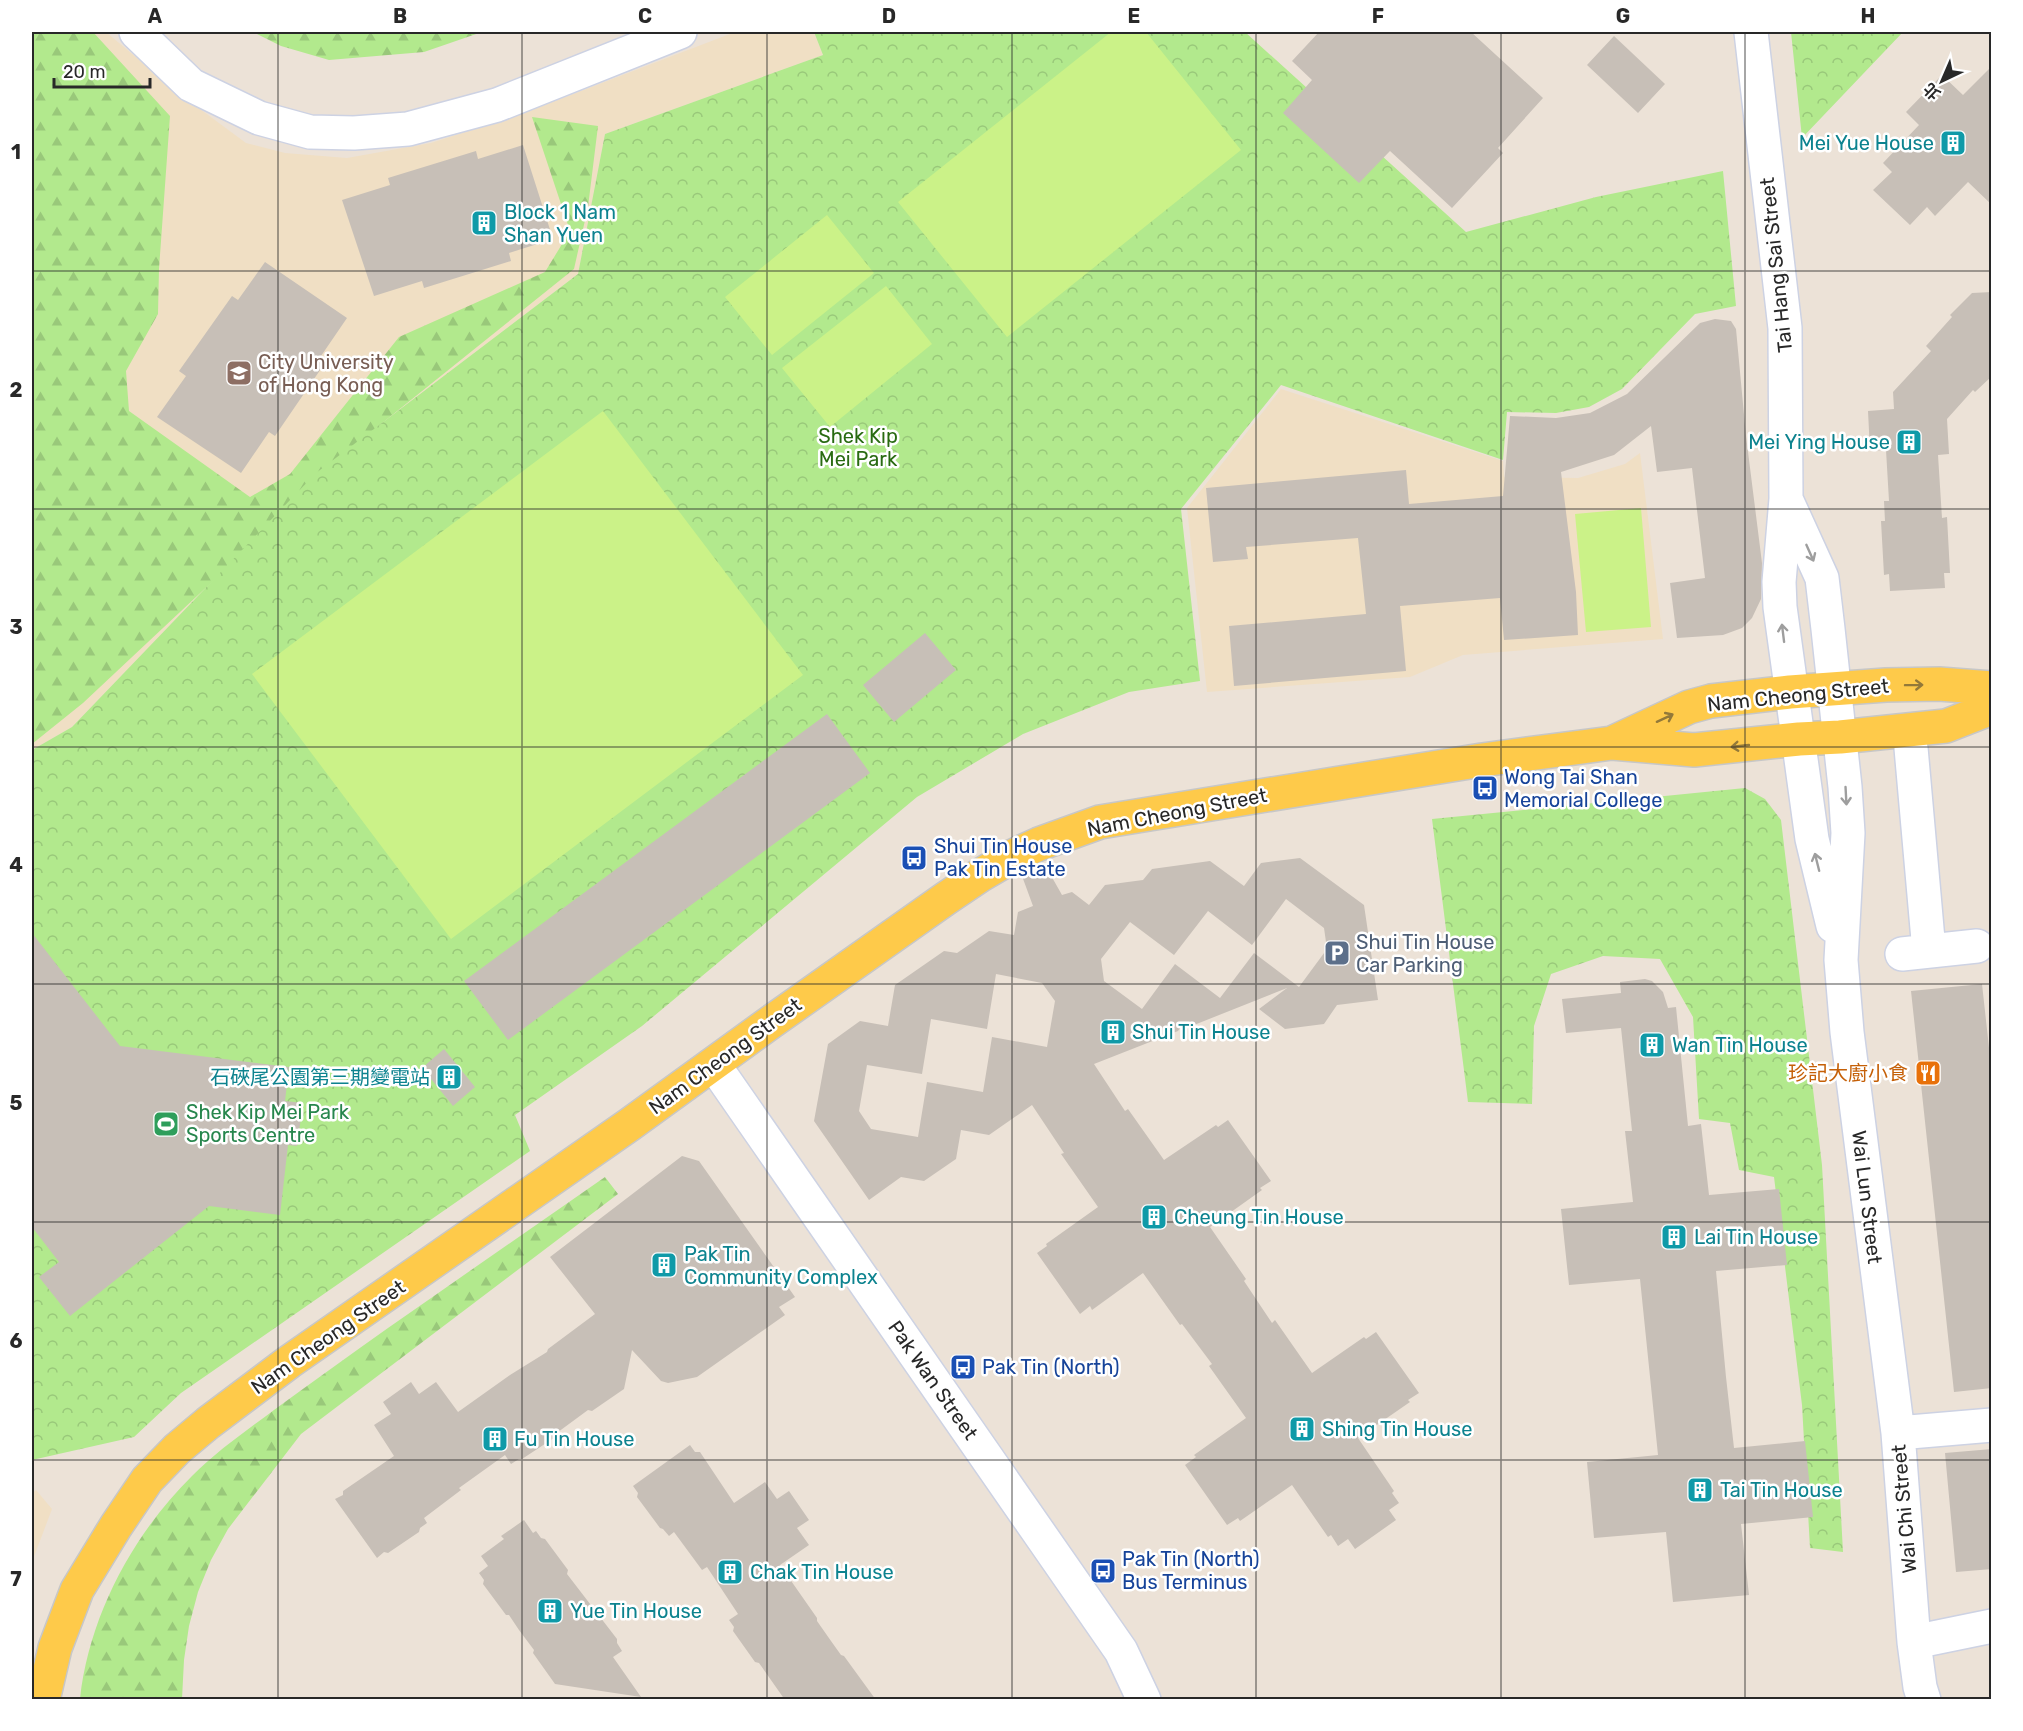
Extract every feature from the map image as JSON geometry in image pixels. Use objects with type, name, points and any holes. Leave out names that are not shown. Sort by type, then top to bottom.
[{"type":"main road","name":"Nam Cheong Street","points":[[1612,743],[1689,707],[1711,701],[1790,692],[1939,684],[1992,688]]},
{"type":"main road","name":"Nam Cheong Street","points":[[43,1700],[55,1648],[77,1590],[147,1480],[177,1449],[289,1362],[714,1065],[781,1015],[979,876],[1040,844],[1100,822],[1482,760],[1612,743],[1694,750],[1840,737],[1946,726],[1992,708]]},
{"type":"street","points":[[136,32],[191,85],[259,118],[310,132],[354,133],[408,129],[498,105],[680,32]]},
{"type":"street","name":"Tai Hang Sai Street","points":[[1751,32],[1785,328],[1786,499],[1779,582],[1790,692]]},
{"type":"street","name":"Tai Hang Sai Street","points":[[1786,499],[1822,578],[1834,689]]},
{"type":"street","name":"Wai Lun Street","points":[[1834,689],[1848,833],[1841,960],[1848,1044],[1898,1433]]},
{"type":"street","name":"Wai Lun Street","points":[[1790,692],[1812,839],[1841,960]]},
{"type":"street","points":[[1911,748],[1915,952],[1977,946]]},
{"type":"street","name":"Pak Wan Street","points":[[714,1065],[1121,1651],[1144,1700]]},
{"type":"street","name":"Wai Chi Street","points":[[1914,1642],[1898,1433],[1992,1425]]},
{"type":"street","points":[[1924,1700],[1914,1642],[1992,1626]]},
{"type":"shaded area","name":"City University of Hong Kong","points":[[32,32],[106,32],[181,95],[246,143],[285,153],[347,158],[431,143],[521,114],[735,32],[814,32],[823,55],[605,134],[578,274],[316,473],[72,727],[32,750]]},
{"type":"shaded area","points":[[1281,389],[1503,461],[1504,477],[1578,478],[1625,464],[1640,453],[1663,639],[1463,655],[1410,677],[1207,692],[1187,508]]},
{"type":"shaded area","points":[[36,1490],[52,1509],[32,1562],[32,1493]]},
{"type":"green space","points":[[32,32],[93,32],[170,116],[158,314],[126,371],[129,411],[250,497],[290,474],[399,337],[545,272],[570,231],[532,117],[598,126],[588,207],[574,269],[376,428],[83,703],[32,744]]},
{"type":"green space","points":[[253,32],[482,32],[424,52],[329,60],[281,46]]},
{"type":"green space","name":"Shek Kip Mei Park","points":[[814,32],[1245,32],[1466,232],[1596,197],[1723,171],[1736,306],[1695,314],[1622,389],[1589,407],[1556,413],[1507,412],[1503,460],[1281,385],[1181,509],[1200,681],[1129,692],[1023,734],[917,797],[642,1026],[515,1115],[530,1151],[181,1393],[134,1437],[32,1460],[32,750],[72,727],[316,473],[578,274],[605,134],[823,55]]},
{"type":"green space","points":[[1111,32],[1146,32],[1241,150],[1007,337],[898,202]]},
{"type":"green space","points":[[1791,32],[1903,32],[1802,138]]},
{"type":"green space","points":[[827,215],[874,273],[772,355],[725,297]]},
{"type":"green space","points":[[886,286],[932,344],[830,427],[782,368]]},
{"type":"green space","points":[[603,411],[803,675],[451,939],[252,674]]},
{"type":"green space","points":[[1641,508],[1651,627],[1586,632],[1575,514]]},
{"type":"green space","points":[[1745,788],[1765,799],[1781,820],[1822,1165],[1843,1552],[1810,1548],[1802,1405],[1774,1177],[1739,1170],[1730,1123],[1699,1119],[1693,1017],[1660,959],[1603,956],[1551,974],[1534,1026],[1532,1104],[1468,1102],[1432,819]]},
{"type":"green space","points":[[605,1177],[618,1194],[301,1434],[228,1529],[211,1560],[198,1592],[189,1626],[182,1699],[80,1699],[93,1637],[117,1578],[151,1524],[192,1476],[211,1458],[302,1389]]},
{"type":"building","points":[[1319,32],[1471,32],[1543,98],[1498,148],[1503,153],[1452,208],[1390,151],[1359,183],[1283,113],[1312,80],[1292,61]]},
{"type":"building","points":[[1614,36],[1665,84],[1638,113],[1587,65]]},
{"type":"building","name":"Mei Yue House","points":[[1992,66],[1992,205],[1968,182],[1935,216],[1927,207],[1910,225],[1873,190],[1892,172],[1883,163],[1919,125],[1906,112],[1942,75],[1963,95]]},
{"type":"building","name":"Block 1 Nam Shan Yuen","points":[[523,145],[553,239],[509,253],[511,261],[424,288],[422,281],[374,296],[342,200],[390,185],[388,178],[476,151],[478,159]]},
{"type":"building","points":[[265,262],[347,318],[321,356],[327,360],[275,436],[269,432],[241,473],[157,417],[186,376],[179,371],[232,296],[238,300]]},
{"type":"building","name":"Mei Ying House","points":[[1992,292],[1992,376],[1975,392],[1973,390],[1947,419],[1949,454],[1938,455],[1942,518],[1947,517],[1950,573],[1944,573],[1945,588],[1890,591],[1889,574],[1884,575],[1881,521],[1885,521],[1884,501],[1889,501],[1886,450],[1870,451],[1868,411],[1894,409],[1893,392],[1931,351],[1926,346],[1952,317],[1950,315],[1972,293]]},
{"type":"building","points":[[1715,319],[1731,321],[1736,329],[1746,436],[1762,563],[1761,599],[1752,618],[1742,628],[1723,635],[1677,638],[1670,583],[1705,578],[1692,468],[1657,472],[1651,426],[1614,455],[1561,472],[1576,592],[1578,635],[1504,640],[1500,598],[1400,606],[1406,671],[1234,686],[1229,626],[1366,614],[1358,538],[1246,547],[1248,559],[1213,562],[1206,488],[1406,470],[1409,504],[1503,496],[1510,416],[1556,418],[1590,413],[1627,394],[1700,323]]},
{"type":"building","points":[[925,633],[956,670],[894,722],[863,685]]},
{"type":"building","points":[[827,714],[870,773],[508,1040],[464,981]]},
{"type":"building","points":[[1300,858],[1364,905],[1378,1000],[1337,1005],[1324,1024],[1285,1029],[1259,1009],[1287,988],[1189,1027],[1184,1023],[1178,1031],[1094,1064],[1125,1111],[1128,1109],[1164,1160],[1216,1125],[1218,1127],[1228,1120],[1271,1181],[1210,1227],[1246,1279],[1244,1281],[1272,1323],[1275,1320],[1312,1373],[1364,1337],[1366,1339],[1376,1332],[1419,1393],[1408,1400],[1410,1402],[1358,1438],[1394,1491],[1392,1493],[1399,1503],[1389,1510],[1396,1520],[1355,1549],[1348,1539],[1338,1546],[1331,1535],[1328,1537],[1292,1485],[1240,1521],[1238,1518],[1227,1525],[1185,1465],[1196,1457],[1194,1455],[1246,1418],[1209,1366],[1212,1364],[1182,1324],[1180,1325],[1143,1273],[1092,1310],[1090,1306],[1080,1314],[1037,1253],[1098,1207],[1061,1154],[1064,1153],[1032,1105],[989,1135],[961,1130],[956,1159],[924,1181],[901,1177],[869,1200],[814,1121],[828,1044],[860,1021],[888,1026],[895,985],[944,951],[957,953],[989,931],[1014,935],[1018,912],[1033,906],[1022,876],[1045,865],[1062,895],[1072,892],[1089,905],[1105,885],[1143,880],[1152,869],[1210,861],[1244,886],[1261,863]],"holes":[[[1286,899],[1324,928],[1327,949],[1299,987],[1254,953],[1220,998],[1175,964],[1142,1009],[1104,981],[1101,959],[1130,922],[1174,955],[1208,911],[1252,945]],[[996,974],[1042,983],[1055,1001],[1047,1047],[992,1037],[983,1092],[927,1082],[918,1137],[871,1129],[859,1111],[867,1065],[922,1074],[931,1019],[987,1029]]]},
{"type":"building","name":"Shek Kip Mei Park Sports Centre","points":[[32,933],[120,1046],[289,1067],[285,1101],[303,1103],[297,1146],[288,1145],[280,1215],[209,1206],[70,1316],[39,1277],[59,1262],[32,1227]]},
{"type":"building","points":[[1645,979],[1652,981],[1663,992],[1668,1008],[1676,1007],[1688,1126],[1701,1124],[1709,1195],[1779,1189],[1787,1265],[1716,1271],[1726,1377],[1734,1448],[1805,1441],[1813,1517],[1741,1524],[1749,1595],[1673,1602],[1666,1532],[1594,1538],[1587,1462],[1658,1455],[1640,1279],[1569,1285],[1561,1209],[1633,1202],[1625,1131],[1632,1131],[1621,1028],[1566,1033],[1562,999],[1621,993],[1620,982]]},
{"type":"building","points":[[1982,984],[1992,1075],[1992,1388],[1954,1392],[1911,991]]},
{"type":"building","name":"石硤尾公園第三期變電站","points":[[444,1049],[475,1087],[453,1106],[422,1068]]},
{"type":"building","points":[[682,1156],[699,1161],[795,1297],[779,1307],[785,1315],[697,1377],[668,1383],[661,1381],[632,1350],[624,1389],[592,1411],[588,1410],[554,1435],[554,1438],[522,1459],[511,1464],[505,1455],[459,1488],[461,1490],[424,1518],[427,1523],[420,1528],[419,1532],[377,1558],[335,1499],[394,1456],[374,1425],[391,1414],[383,1402],[411,1382],[419,1394],[436,1382],[458,1412],[547,1352],[595,1314],[550,1257]]},
{"type":"building","name":"Chak Tin House","points":[[690,1445],[695,1452],[700,1452],[734,1503],[765,1482],[777,1499],[789,1491],[809,1520],[797,1528],[809,1545],[780,1565],[831,1641],[876,1700],[785,1700],[759,1663],[755,1662],[733,1631],[734,1627],[729,1620],[738,1614],[707,1567],[702,1570],[674,1532],[669,1536],[660,1528],[637,1497],[638,1493],[633,1486]]},
{"type":"building","points":[[1992,1449],[1992,1569],[1956,1572],[1945,1453]]},
{"type":"building","name":"Yue Tin House","points":[[524,1520],[533,1533],[536,1531],[541,1538],[545,1539],[568,1570],[567,1574],[617,1639],[622,1651],[613,1657],[641,1697],[555,1684],[509,1615],[506,1615],[483,1584],[484,1580],[479,1573],[488,1566],[481,1556],[504,1539],[501,1536]]},
{"type":"place","name":"Mei Yue House","points":[[1953,143]]},
{"type":"place","name":"Block 1 Nam Shan Yuen","points":[[484,223]]},
{"type":"place","name":"City University of Hong Kong","points":[[239,373]]},
{"type":"place","name":"Mei Ying House","points":[[1909,442]]},
{"type":"place","name":"Wong Tai Shan Memorial College","points":[[1485,788]]},
{"type":"place","name":"Shui Tin House Pak Tin Estate","points":[[914,858]]},
{"type":"place","name":"Shui Tin House Car Parking","points":[[1337,953]]},
{"type":"place","name":"Shui Tin House","points":[[1113,1032]]},
{"type":"place","name":"Wan Tin House","points":[[1652,1045]]},
{"type":"place","name":"珍記大廚小食","points":[[1928,1073]]},
{"type":"place","name":"石硤尾公園第三期變電站","points":[[449,1077]]},
{"type":"place","name":"Shek Kip Mei Park Sports Centre","points":[[166,1124]]},
{"type":"place","name":"Cheung Tin House","points":[[1154,1217]]},
{"type":"place","name":"Lai Tin House","points":[[1674,1237]]},
{"type":"place","name":"Pak Tin Community Complex","points":[[664,1265]]},
{"type":"place","name":"Pak Tin (North)","points":[[963,1367]]},
{"type":"place","name":"Shing Tin House","points":[[1302,1429]]},
{"type":"place","name":"Fu Tin House","points":[[495,1439]]},
{"type":"place","name":"Tai Tin House","points":[[1700,1490]]},
{"type":"place","name":"Pak Tin (North) Bus Terminus","points":[[1103,1571]]},
{"type":"place","name":"Chak Tin House","points":[[730,1572]]},
{"type":"place","name":"Yue Tin House","points":[[550,1611]]}]
